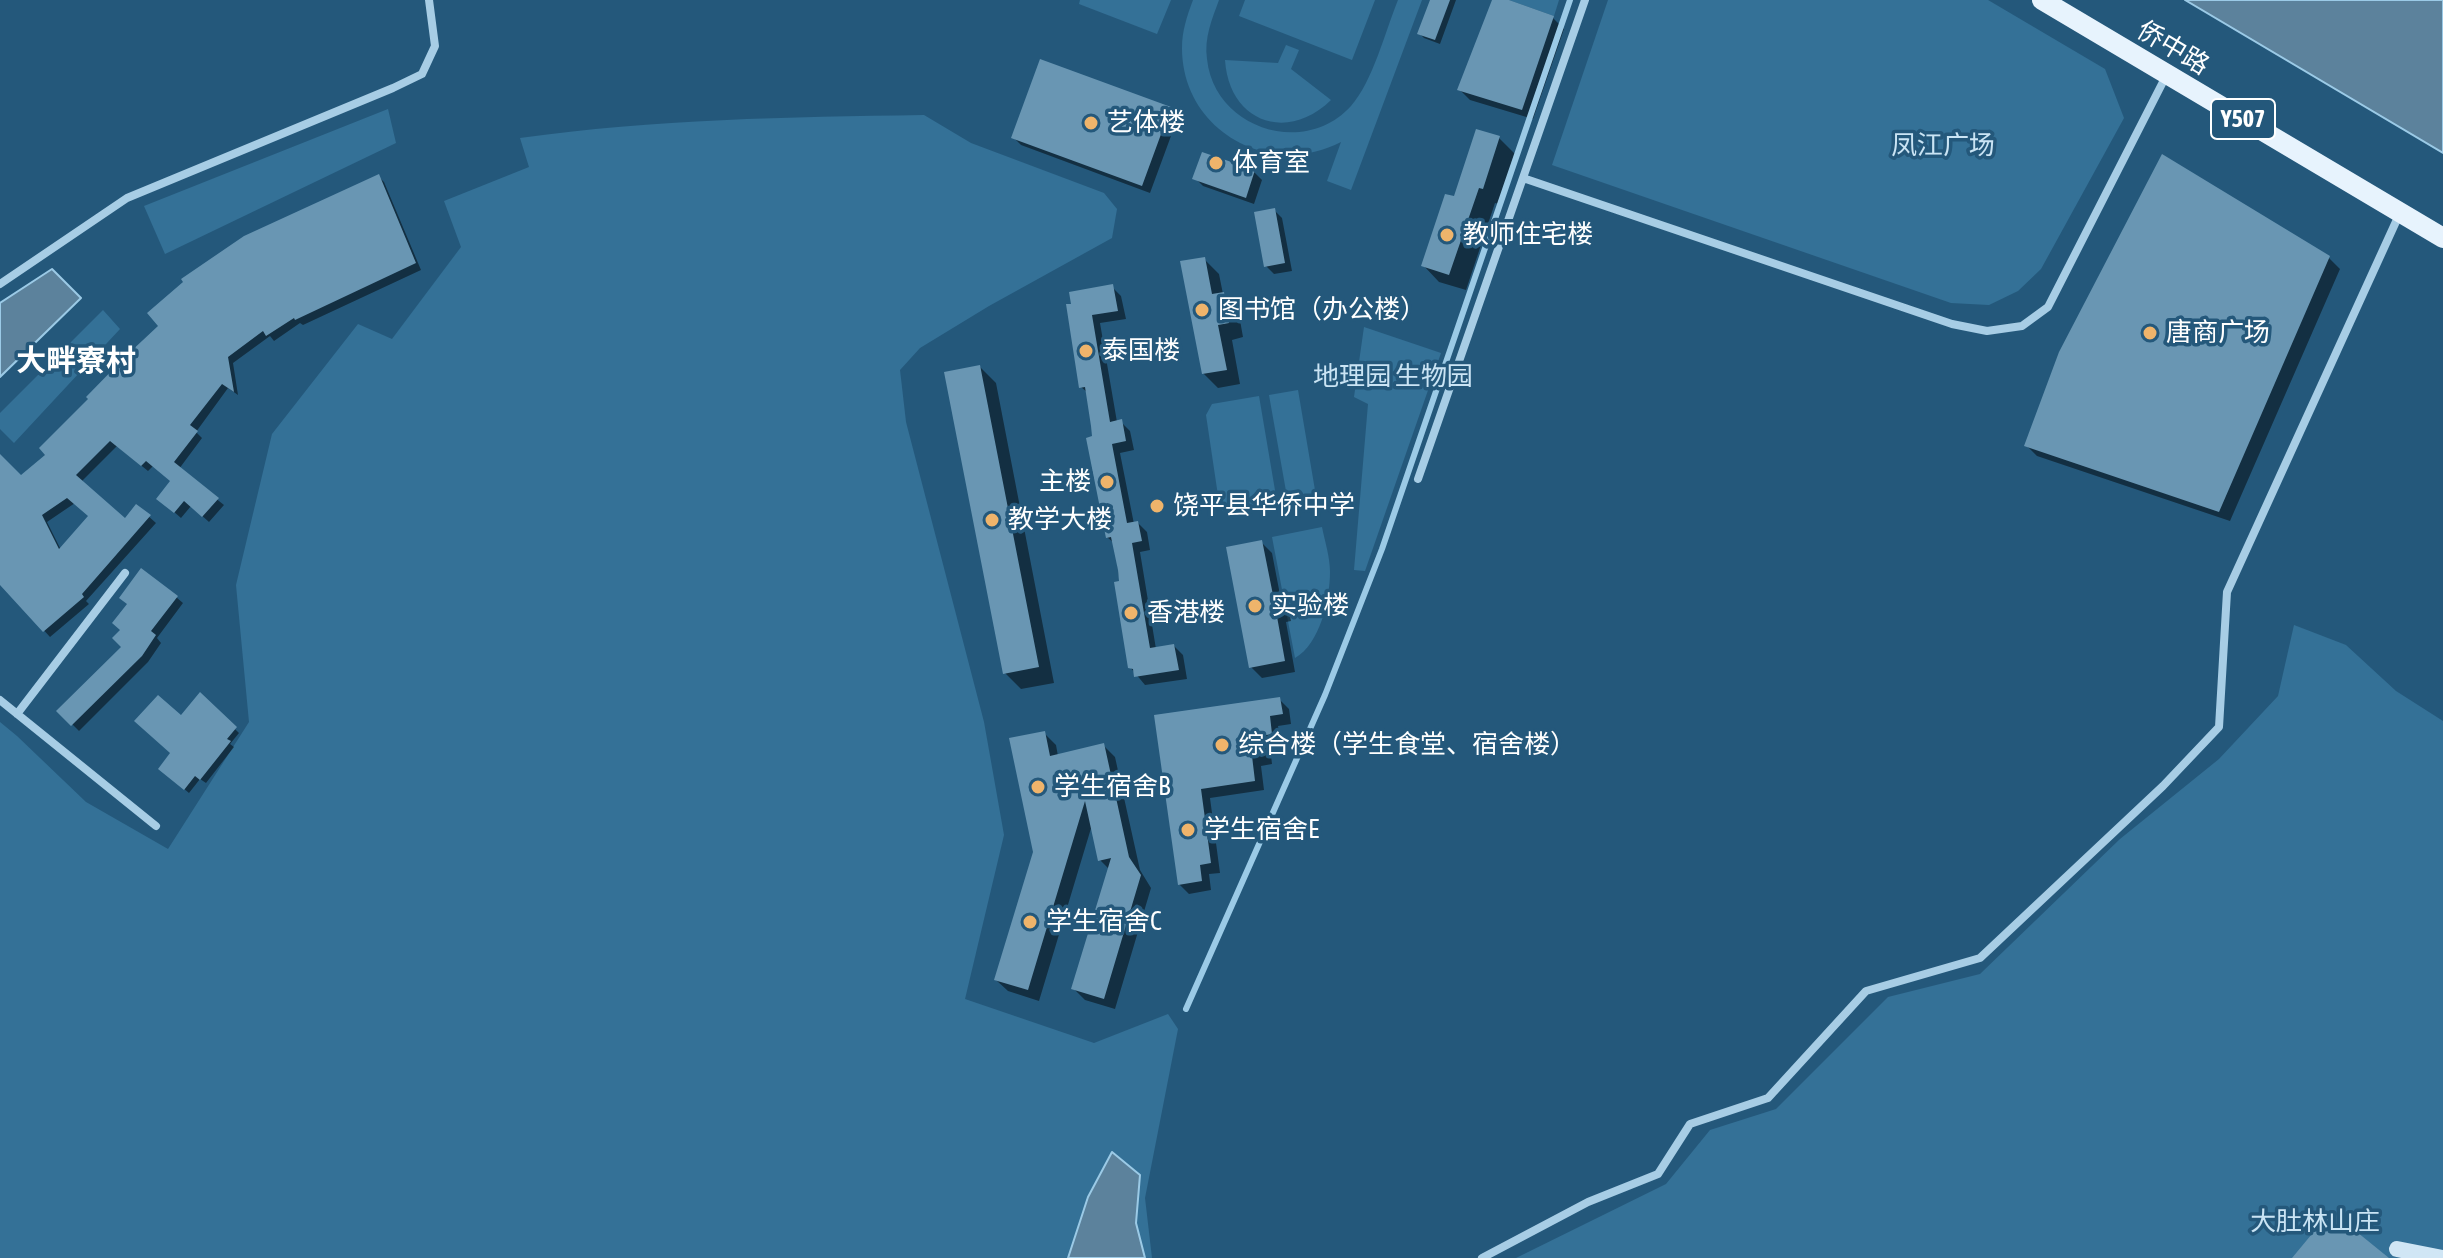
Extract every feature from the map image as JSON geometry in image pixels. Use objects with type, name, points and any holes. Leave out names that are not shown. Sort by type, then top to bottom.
[{"type":"main road","name":"侨中路","points":[[2042,0],[2443,238]]},
{"type":"street","points":[[0,284],[127,198],[422,74],[435,46],[429,0]]},
{"type":"street","points":[[1418,479],[1585,0]]},
{"type":"street","points":[[1523,178],[1952,324],[1987,331],[2022,326],[2048,307],[2167,74]]},
{"type":"street","points":[[1482,1258],[1588,1202],[1658,1174],[1690,1124],[1768,1098],[1866,991],[1980,958],[2163,786],[2219,727],[2227,592],[2400,212]]},
{"type":"street","points":[[17,714],[125,573]]},
{"type":"street","points":[[0,700],[156,826]]},
{"type":"street","points":[[2397,1249],[2442,1258]]},
{"type":"green space","points":[[1080,0],[1171,0],[1157,34],[1079,4]]},
{"type":"green space","points":[[1193,0],[1219,0],[1209,29],[1206,51],[1213,83],[1226,103],[1243,118],[1264,128],[1287,132],[1310,130],[1332,122],[1351,106],[1372,70],[1398,0],[1422,0],[1351,190],[1327,181],[1341,142],[1314,152],[1286,155],[1259,150],[1235,140],[1214,124],[1197,103],[1186,77],[1182,42]]},
{"type":"green space","points":[[1245,0],[1375,0],[1352,60],[1239,16]]},
{"type":"green space","points":[[1509,0],[1559,0],[1554,16]]},
{"type":"green space","name":"凤江广场","points":[[1608,0],[1988,0],[2105,69],[2124,118],[2041,269],[2018,291],[1989,305],[1951,303],[1552,165]]},
{"type":"green space","points":[[1286,45],[1299,50],[1291,69],[1331,100],[1314,113],[1296,121],[1279,123],[1249,111],[1237,98],[1229,81],[1225,60],[1278,63]]},
{"type":"green space","points":[[388,109],[396,143],[165,254],[144,206]]},
{"type":"green space","points":[[924,115],[971,143],[1104,193],[1117,209],[1112,238],[920,348],[900,370],[906,422],[984,722],[1004,835],[965,999],[1094,1043],[1168,1014],[1178,1029],[1145,1198],[1152,1258],[0,1258],[0,722],[86,802],[168,849],[249,722],[236,585],[272,434],[358,324],[392,339],[461,247],[444,201],[529,167],[520,138],[672,123]]},
{"type":"green space","points":[[103,310],[120,329],[14,443],[0,429],[0,413]]},
{"type":"green space","name":"地理园 生物园","points":[[1364,327],[1441,353],[1365,571],[1354,570],[1368,404],[1354,397]]},
{"type":"green space","points":[[1298,390],[1317,502],[1289,508],[1269,395]]},
{"type":"green space","points":[[1259,396],[1278,508],[1232,516],[1220,509],[1206,415],[1212,404]]},
{"type":"green space","points":[[1322,527],[1330,566],[1326,607],[1311,642],[1295,658],[1272,537]]},
{"type":"green space","points":[[2294,625],[2346,645],[2396,691],[2443,721],[2443,1258],[1516,1258],[1666,1184],[1710,1130],[1776,1109],[1888,997],[1980,974],[2120,839],[2219,759],[2278,696]]},
{"type":"shaded area","points":[[2185,0],[2443,0],[2443,153]]},
{"type":"shaded area","points":[[52,269],[81,298],[0,377],[0,303]]},
{"type":"shaded area","points":[[1112,1152],[1140,1175],[1136,1223],[1145,1258],[1068,1258],[1088,1197]]},
{"type":"building","points":[[1430,0],[1450,0],[1435,40],[1417,34]]},
{"type":"building","points":[[1492,0],[1509,0],[1554,16],[1522,110],[1457,90]]},
{"type":"building","name":"艺体楼","points":[[1040,59],[1171,107],[1142,186],[1011,138]]},
{"type":"building","points":[[1476,129],[1500,136],[1449,275],[1421,266],[1445,194],[1454,196]]},
{"type":"building","name":"体育室","points":[[1202,152],[1255,170],[1246,198],[1192,179]]},
{"type":"building","points":[[2162,154],[2330,256],[2219,512],[2024,446],[2059,352]]},
{"type":"building","points":[[379,174],[416,263],[294,318],[266,336],[263,331],[228,357],[234,392],[222,384],[190,425],[198,431],[174,462],[219,498],[202,517],[184,501],[174,513],[156,499],[170,481],[146,461],[141,466],[110,441],[76,475],[125,518],[136,504],[151,515],[82,594],[84,597],[43,632],[0,585],[0,454],[21,475],[45,455],[39,448],[158,326],[147,313],[183,282],[181,279],[244,236]],"holes":[[[67,498],[88,516],[59,549],[42,515]]]},
{"type":"building","points":[[1275,208],[1285,263],[1264,267],[1254,212]]},
{"type":"building","name":"图书馆（办公楼）","points":[[1205,257],[1212,294],[1224,292],[1229,323],[1218,325],[1227,370],[1202,374],[1180,261]]},
{"type":"building","points":[[1113,284],[1118,311],[1092,315],[1110,422],[1122,419],[1126,441],[1112,444],[1127,523],[1138,521],[1142,541],[1132,543],[1150,648],[1174,644],[1179,670],[1134,677],[1133,669],[1128,668],[1114,582],[1119,581],[1118,570],[1111,537],[1106,538],[1086,438],[1092,436],[1091,426],[1085,387],[1079,388],[1066,304],[1071,304],[1069,292]]},
{"type":"building","name":"教学大楼","points":[[980,365],[1039,667],[1003,674],[944,372]]},
{"type":"building","name":"实验楼","points":[[1262,540],[1273,595],[1278,594],[1281,610],[1276,611],[1285,661],[1249,668],[1226,547]]},
{"type":"building","points":[[141,568],[178,596],[151,631],[156,635],[142,656],[71,726],[56,711],[121,647],[112,638],[120,630],[112,623],[127,604],[119,598]]},
{"type":"building","points":[[200,692],[237,727],[227,739],[231,741],[200,780],[195,776],[184,790],[158,769],[170,753],[134,721],[158,695],[181,715]]},
{"type":"building","points":[[1280,697],[1283,714],[1270,716],[1272,734],[1261,736],[1264,754],[1252,756],[1255,781],[1201,789],[1211,863],[1200,865],[1202,881],[1178,885],[1154,715]]},
{"type":"building","points":[[1045,731],[1050,756],[1104,743],[1129,857],[1141,875],[1104,999],[1071,989],[1111,858],[1098,861],[1085,801],[1028,990],[994,980],[1033,852],[1009,738]]},
{"type":"building","name":"大肚林山庄","points":[[2331,1211],[2389,1258],[2292,1258]]},
{"type":"waterway","points":[[1186,1009],[1325,695],[1382,549],[1570,0]]},
{"type":"place","name":"艺体楼","points":[[1091,123]]},
{"type":"place","name":"体育室","points":[[1216,163]]},
{"type":"place","name":"教师住宅楼","points":[[1447,235]]},
{"type":"place","name":"图书馆（办公楼）","points":[[1202,310]]},
{"type":"place","name":"唐商广场","points":[[2150,333]]},
{"type":"place","name":"泰国楼","points":[[1086,351]]},
{"type":"place","name":"主楼","points":[[1107,482]]},
{"type":"place","name":"饶平县华侨中学","points":[[1157,506]]},
{"type":"place","name":"教学大楼","points":[[992,520]]},
{"type":"place","name":"实验楼","points":[[1255,606]]},
{"type":"place","name":"香港楼","points":[[1131,613]]},
{"type":"place","name":"综合楼（学生食堂、宿舍楼）","points":[[1222,745]]},
{"type":"place","name":"学生宿舍B","points":[[1038,787]]},
{"type":"place","name":"学生宿舍E","points":[[1188,830]]},
{"type":"place","name":"学生宿舍C","points":[[1030,922]]},
{"type":"district","name":"大畔寮村","points":[[76,362]]}]
